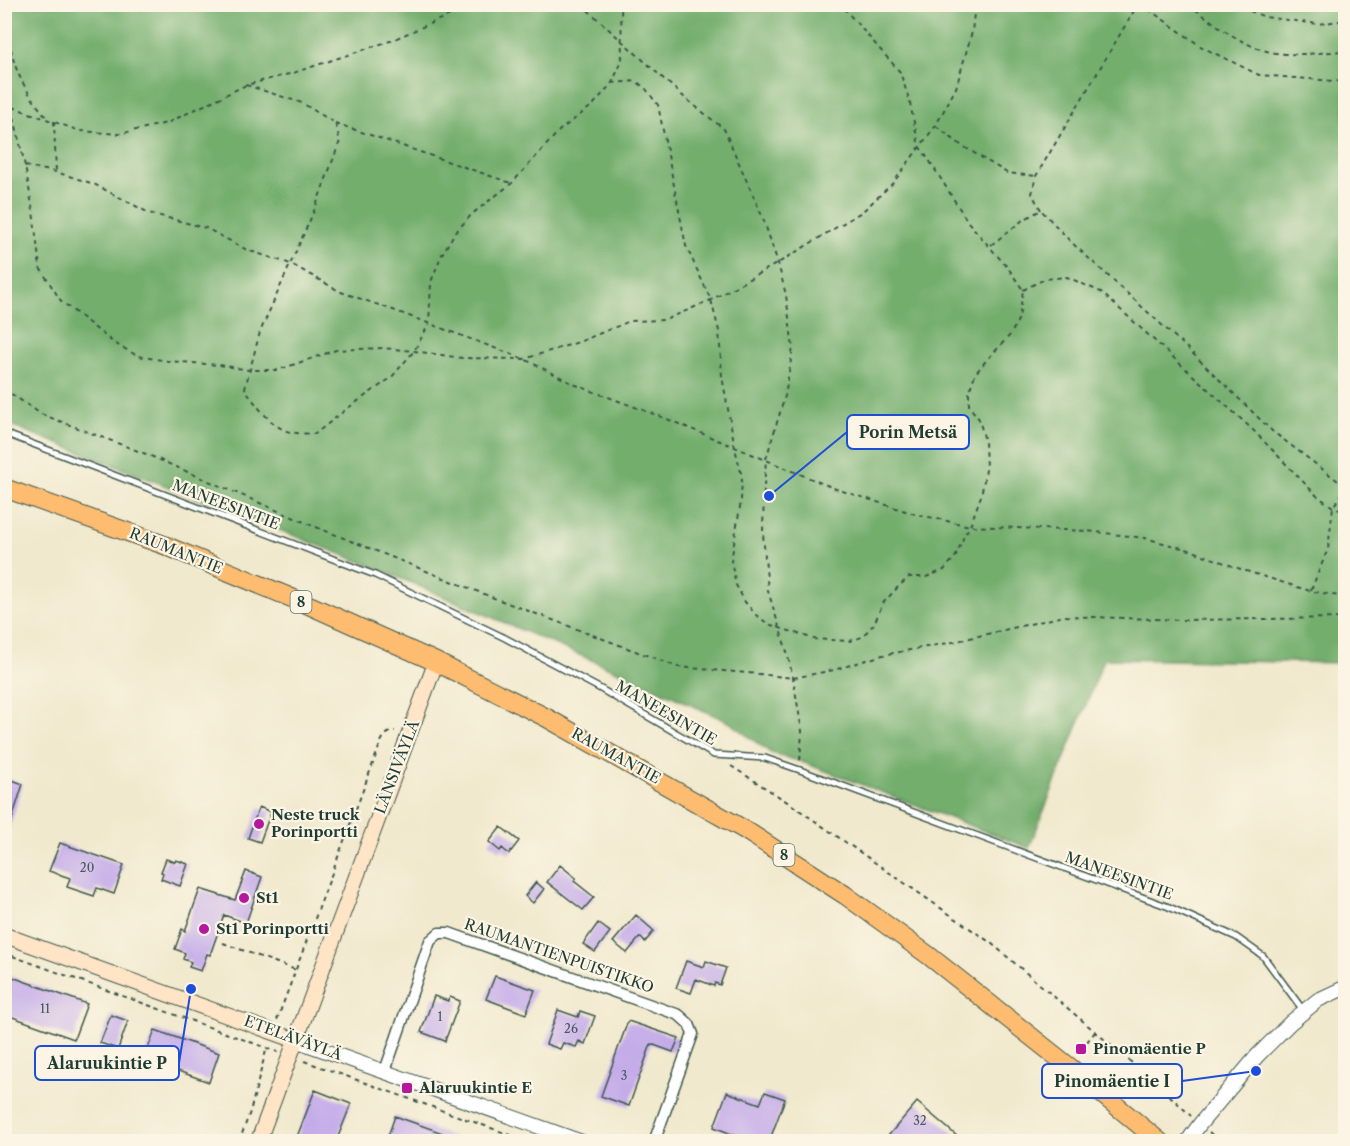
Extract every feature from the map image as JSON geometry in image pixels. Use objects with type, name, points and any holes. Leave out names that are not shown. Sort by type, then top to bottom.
[{"type":"highway","name":"RAUMANTIE","points":[[4,488],[164,545],[311,606],[436,662],[547,718],[745,830],[835,888],[927,955],[1067,1065],[1160,1142]]},
{"type":"main road","name":"LÄNSIVÄYLÄ","points":[[258,1142],[436,662]]},
{"type":"main road","name":"ETELÄVÄYLÄ","points":[[4,935],[295,1040]]},
{"type":"street","name":"RAUMANTIENPUISTIKKO","points":[[384,1071],[430,940],[439,933],[449,933],[680,1015],[689,1024],[693,1034],[654,1142]]},
{"type":"street","points":[[1187,1142],[1257,1056],[1290,1023],[1318,1000],[1346,987]]},
{"type":"street","name":"ETELÄVÄYLÄ","points":[[295,1040],[582,1142]]},
{"type":"lane","name":"MANEESINTIE","points":[[4,433],[375,575],[505,638],[599,688],[714,755],[765,758],[1169,907],[1236,937],[1263,956],[1304,1012]]},
{"type":"path","points":[[12,4],[9,36],[12,55],[20,81],[47,118]]},
{"type":"path","points":[[4,104],[80,131],[119,134],[167,123],[246,85],[390,41],[475,4]]},
{"type":"path","points":[[581,4],[622,43],[724,129],[763,218],[778,263],[786,295],[793,348],[785,396],[766,459],[763,534],[768,591],[787,652],[802,731],[800,770]]},
{"type":"path","points":[[335,123],[340,141],[314,211],[260,332],[245,388],[257,407],[270,420],[288,432],[315,434],[391,378],[414,351],[429,324],[431,282],[441,256],[454,234],[472,214],[512,183],[560,130],[593,105],[612,83],[622,61],[621,4]]},
{"type":"path","points":[[612,83],[636,81],[646,89],[658,105],[686,246],[711,300],[718,331],[722,376],[742,477],[741,501],[731,561],[736,585],[745,602],[768,624],[814,639],[850,641],[861,637],[874,624],[883,603],[909,577],[926,577],[944,570],[956,556],[981,496],[986,471],[985,441],[979,419],[969,406],[969,392],[975,374],[1011,334],[1019,318],[1023,290],[1008,268],[968,222],[919,146],[909,99],[900,72],[840,4]]},
{"type":"path","points":[[4,83],[25,166],[40,268],[61,301],[114,343],[138,357],[249,370],[278,370],[336,350],[382,348],[462,358],[524,359],[579,342],[630,321],[665,320],[711,300],[778,263],[863,211],[892,183],[936,125],[956,88],[972,32],[975,4]]},
{"type":"path","points":[[1310,591],[1328,549],[1333,507],[1345,487],[1272,431],[1186,347],[1071,242],[1041,210],[1032,194],[1036,176],[1140,4],[1202,46],[1259,75],[1346,82]]},
{"type":"path","points":[[1188,4],[1221,30],[1256,48],[1284,54],[1346,51]]},
{"type":"path","points":[[1233,4],[1264,17],[1318,24],[1346,20]]},
{"type":"path","points":[[246,85],[302,103],[335,123],[512,183]]},
{"type":"path","points":[[54,121],[56,172]]},
{"type":"path","points":[[936,125],[962,145],[1007,173],[1036,176]]},
{"type":"path","points":[[25,166],[56,172],[94,184],[149,213],[206,228],[247,250],[291,264],[341,292],[524,359],[576,385],[667,419],[836,489],[915,514],[970,526],[1088,531],[1145,538],[1193,551],[1243,570],[1310,591],[1346,597]]},
{"type":"path","points":[[990,246],[1023,220],[1041,210]]},
{"type":"path","points":[[1023,290],[1045,279],[1067,277],[1101,292],[1252,429],[1317,496],[1346,513]]},
{"type":"path","points":[[4,389],[41,414],[146,454],[332,534],[678,667],[793,678],[834,670],[883,655],[952,642],[1064,616],[1183,620],[1346,618]]},
{"type":"path","points":[[239,1142],[273,1031],[384,737],[390,732],[410,730]]},
{"type":"path","points":[[714,755],[789,803],[991,943],[1165,1091],[1200,1124]]},
{"type":"path","points":[[223,943],[296,970]]},
{"type":"path","points":[[4,953],[530,1142]]},
{"type":"path","points":[[1081,1049],[1095,1032]]},
{"type":"green space","points":[[4,5],[1345,5],[1345,663],[1104,659],[1029,848],[802,762],[771,753],[729,722],[617,671],[379,569],[5,423]]},
{"type":"building","points":[[4,777],[23,784],[7,835],[4,834]]},
{"type":"building","points":[[259,807],[271,812],[260,842],[248,838]]},
{"type":"building","points":[[501,827],[519,841],[509,854],[502,848],[500,851],[489,842]]},
{"type":"building","points":[[60,843],[124,865],[114,894],[97,888],[94,896],[67,887],[70,878],[49,871]]},
{"type":"building","points":[[166,859],[188,864],[180,886],[161,879]]},
{"type":"building","points":[[560,865],[576,878],[574,881],[594,897],[583,910],[547,882]]},
{"type":"building","points":[[246,871],[262,877],[246,923],[224,915],[210,955],[207,954],[201,971],[189,967],[191,962],[183,959],[185,953],[175,949],[182,929],[185,931],[200,889],[235,900]]},
{"type":"building","points":[[536,882],[544,889],[533,903],[525,896]]},
{"type":"building","points":[[636,915],[654,931],[645,942],[640,937],[627,953],[613,942]]},
{"type":"building","points":[[598,923],[610,932],[595,952],[583,944]]},
{"type":"building","points":[[686,961],[704,967],[706,961],[726,968],[720,985],[715,983],[714,986],[696,979],[691,993],[676,988]]},
{"type":"building","points":[[4,974],[87,1004],[74,1039],[4,1014]]},
{"type":"building","points":[[495,976],[535,990],[526,1014],[486,999]]},
{"type":"building","points":[[434,996],[448,1001],[450,997],[460,1001],[445,1041],[421,1032]]},
{"type":"building","points":[[558,1010],[578,1017],[580,1011],[595,1016],[585,1044],[579,1041],[576,1047],[563,1043],[560,1049],[546,1044]]},
{"type":"building","points":[[111,1015],[128,1021],[118,1049],[100,1043]]},
{"type":"building","points":[[628,1021],[679,1038],[673,1052],[651,1044],[629,1106],[601,1096]]},
{"type":"building","points":[[155,1030],[219,1053],[209,1082],[144,1059]]},
{"type":"building","points":[[315,1090],[351,1104],[336,1142],[295,1142]]},
{"type":"building","points":[[727,1092],[760,1104],[765,1092],[785,1099],[769,1142],[747,1142],[747,1140],[714,1127]]},
{"type":"building","points":[[917,1102],[964,1142],[883,1142]]},
{"type":"building","points":[[395,1116],[462,1140],[462,1142],[386,1142]]},
{"type":"place","name":"Porin Metsä","points":[[769,496]]},
{"type":"place","name":"Neste truck Porinportti","points":[[259,824]]},
{"type":"place","name":"St1","points":[[244,898]]},
{"type":"place","name":"St1 Porinportti","points":[[204,929]]},
{"type":"place","name":"Alaruukintie P","points":[[191,989]]},
{"type":"place","name":"Pinomäentie P","points":[[1081,1049]]},
{"type":"place","name":"Pinomäentie I","points":[[1256,1071]]},
{"type":"place","name":"Alaruukintie E","points":[[407,1088]]}]
